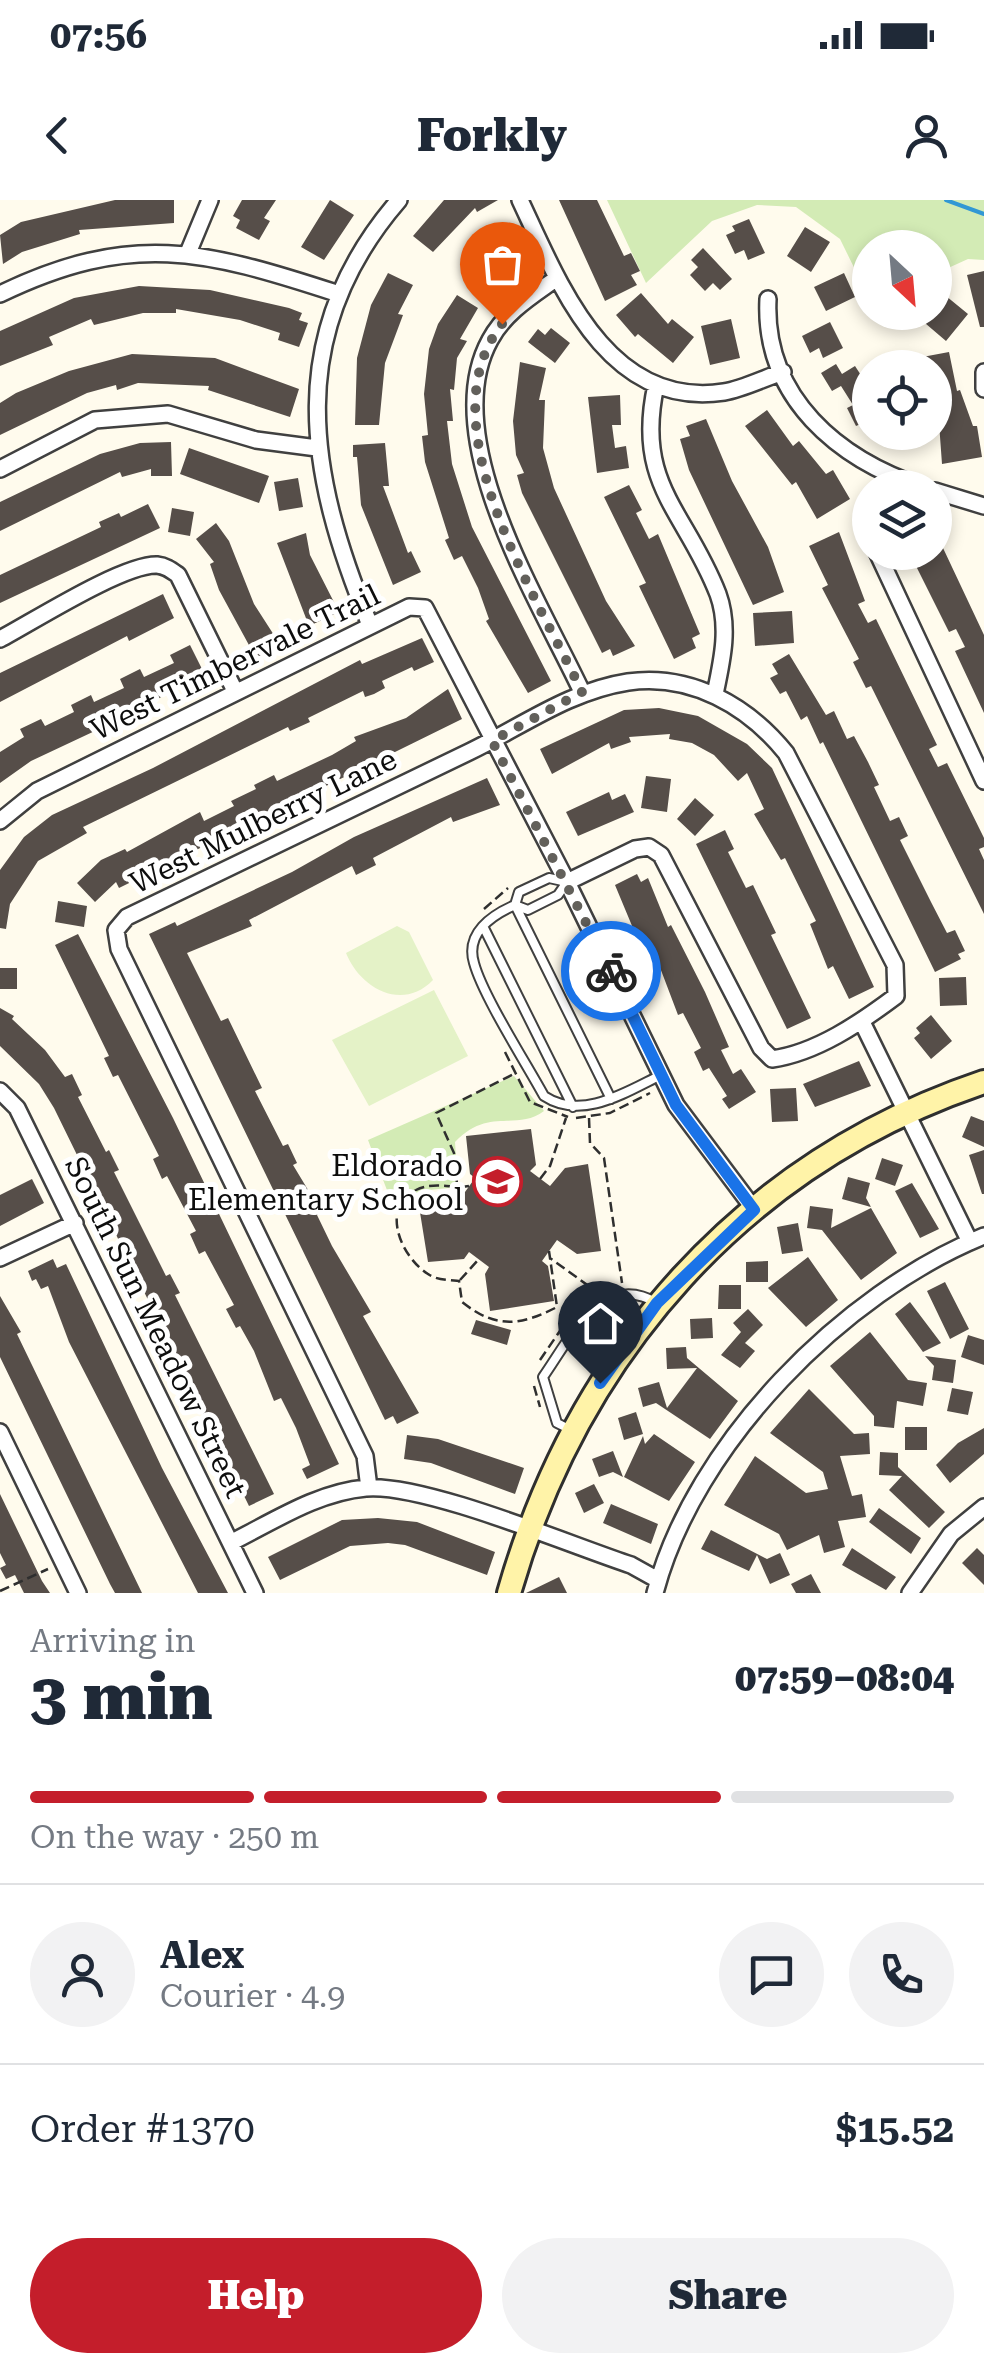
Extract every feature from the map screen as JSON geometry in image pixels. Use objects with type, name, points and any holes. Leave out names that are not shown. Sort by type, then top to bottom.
[{"type":"street","points":[[188,252],[210,200]]},
{"type":"street","points":[[370,625],[334,530],[318,448],[318,379],[336,293],[380,223],[400,200]]},
{"type":"street","points":[[520,200],[572,309],[613,358],[656,385],[724,392],[782,372]]},
{"type":"street","points":[[0,294],[46,272],[129,252],[188,252],[247,263],[336,293]]},
{"type":"street","points":[[557,278],[516,306],[488,342],[477,392],[475,442],[487,490],[582,692]]},
{"type":"street","points":[[768,299],[766,332],[782,372],[806,414],[866,470]]},
{"type":"street","points":[[984,372],[984,389]]},
{"type":"street","points":[[656,385],[648,424],[650,451],[662,487],[719,596],[726,644],[715,694]]},
{"type":"street","points":[[0,469],[95,420],[168,414],[256,440],[318,448]]},
{"type":"street","points":[[952,496],[984,506]]},
{"type":"street","points":[[0,639],[121,575],[153,565],[165,566],[178,576],[236,691]]},
{"type":"street","points":[[885,570],[984,781]]},
{"type":"street","name":"West Timbervale Trail","points":[[0,822],[36,791],[370,625],[409,608],[425,608],[567,882],[676,1105],[754,1210]]},
{"type":"street","name":"West Mulberry Lane","points":[[369,1488],[365,1456],[118,948],[116,930],[127,917],[492,741],[582,692],[630,682],[666,682],[715,694],[761,723],[786,754],[896,965],[896,996],[862,1022]]},
{"type":"street","points":[[232,1542],[313,1502],[369,1488],[413,1492],[631,1566],[656,1586],[694,1499],[728,1445],[783,1377],[902,1277],[977,1239],[862,1022],[790,1056],[772,1059],[761,1048],[661,855],[649,847],[635,850],[567,882]]},
{"type":"street","points":[[510,1593],[527,1530],[582,1410],[657,1303],[788,1182],[909,1112],[984,1082]]},
{"type":"street","name":"South Sun Meadow Street","points":[[0,1092],[17,1108],[255,1593]]},
{"type":"street","points":[[0,1258],[74,1223]]},
{"type":"street","points":[[0,1432],[78,1593]]},
{"type":"street","points":[[910,1593],[951,1534],[984,1507]]},
{"type":"lane","points":[[610,1099],[515,905],[519,892],[549,878],[567,882],[558,895],[528,910],[515,905],[488,916],[474,963],[544,1096],[556,1105],[573,1106],[610,1099],[661,1075]]},
{"type":"lane","points":[[482,926],[573,1106]]},
{"type":"lane","points":[[572,1431],[557,1423],[543,1377],[596,1303],[612,1295],[643,1295],[657,1303]]},
{"type":"path","points":[[457,1184],[454,1154],[436,1113],[515,1074]]},
{"type":"path","points":[[540,1179],[550,1166],[566,1117]]},
{"type":"path","points":[[550,1258],[590,1288],[623,1287],[604,1158],[590,1143],[589,1117]]},
{"type":"path","points":[[458,1281],[431,1277],[405,1256],[398,1236],[398,1213],[418,1188],[469,1186]]},
{"type":"path","points":[[549,1251],[557,1306],[568,1315]]},
{"type":"path","points":[[458,1281],[478,1259]]},
{"type":"path","points":[[458,1281],[462,1302],[484,1319],[510,1324],[530,1321],[557,1306]]},
{"type":"path","points":[[535,1368],[590,1288]]},
{"type":"path","points":[[534,1380],[533,1392],[546,1420]]},
{"type":"path","points":[[0,1591],[63,1563]]},
{"type":"green space","points":[[607,200],[984,200],[984,260],[968,259],[952,266],[952,230],[852,230],[852,263],[840,239],[796,207],[757,205],[712,221],[646,283]]},
{"type":"green space","points":[[397,926],[409,932],[433,980],[421,989],[396,995],[383,992],[361,976],[346,953]]},
{"type":"green space","points":[[434,990],[468,1056],[369,1106],[332,1040]]},
{"type":"green space","points":[[514,1076],[544,1111],[523,1120],[491,1122],[467,1131],[455,1142],[458,1187],[419,1191],[396,1214],[368,1140]]},
{"type":"building","points":[[115,200],[174,200],[174,223],[79,230],[80,234],[22,252],[3,264],[0,235],[21,222]]},
{"type":"building","points":[[242,200],[276,200],[264,218],[270,221],[259,240],[236,228],[240,220],[233,216]]},
{"type":"building","points":[[330,200],[354,215],[324,260],[301,247]]},
{"type":"building","points":[[444,200],[498,200],[477,212],[475,208],[433,252],[413,236]]},
{"type":"building","points":[[559,200],[597,200],[624,256],[631,253],[640,271],[631,275],[637,285],[605,301]]},
{"type":"building","points":[[749,219],[765,253],[748,260],[744,250],[735,254],[726,235],[735,231],[732,226]]},
{"type":"building","points":[[805,227],[830,242],[811,272],[787,256]]},
{"type":"building","points":[[506,235],[527,256],[488,298],[469,280]]},
{"type":"building","points":[[703,248],[732,279],[720,290],[713,283],[705,291],[690,275],[698,267],[691,260]]},
{"type":"building","points":[[984,271],[984,327],[980,327],[967,275]]},
{"type":"building","points":[[388,273],[413,285],[398,314],[403,315],[385,363],[379,425],[355,425],[357,358],[371,305]]},
{"type":"building","points":[[844,273],[852,298],[826,311],[814,287]]},
{"type":"building","points":[[139,286],[210,290],[289,308],[302,313],[299,320],[308,323],[299,347],[278,340],[280,333],[240,320],[176,309],[176,313],[143,313],[94,325],[91,319],[49,337],[53,345],[0,366],[0,331],[74,298]]},
{"type":"building","points":[[641,293],[668,324],[672,319],[694,337],[673,363],[638,334],[635,337],[616,315]]},
{"type":"building","points":[[457,295],[478,308],[460,339],[467,341],[457,358],[454,390],[450,389],[453,421],[447,421],[452,464],[472,527],[551,681],[528,693],[486,621],[489,619],[478,588],[462,556],[454,560],[445,540],[449,538],[425,462],[422,436],[428,435],[424,394],[429,349],[438,324]]},
{"type":"building","points":[[952,301],[968,314],[946,341],[933,330],[952,330]]},
{"type":"building","points":[[731,319],[740,358],[710,365],[701,326]]},
{"type":"building","points":[[830,322],[843,348],[823,358],[819,348],[810,353],[802,336]]},
{"type":"building","points":[[551,328],[570,343],[555,363],[528,342],[538,329],[545,335]]},
{"type":"building","points":[[132,354],[215,358],[299,389],[290,417],[208,390],[209,386],[138,383],[117,390],[116,385],[87,393],[0,435],[0,403],[16,393],[69,371]]},
{"type":"building","points":[[520,362],[546,368],[539,400],[545,400],[543,448],[554,488],[606,601],[635,646],[613,656],[610,649],[602,653],[522,493],[517,475],[524,473],[516,455],[513,421]]},
{"type":"building","points":[[836,364],[842,374],[852,368],[852,403],[841,386],[832,391],[821,373]]},
{"type":"building","points":[[952,367],[957,391],[960,390],[973,426],[977,426],[982,457],[942,464],[941,450],[952,450]]},
{"type":"building","points":[[620,395],[621,425],[612,425],[615,448],[626,446],[629,468],[597,473],[588,397]]},
{"type":"building","points":[[767,410],[793,446],[799,441],[826,474],[833,470],[850,499],[817,519],[796,482],[792,485],[745,426]]},
{"type":"building","points":[[706,419],[732,481],[768,547],[784,592],[753,605],[689,470],[680,439],[690,436],[686,426]]},
{"type":"building","points":[[171,442],[172,476],[151,476],[151,469],[122,477],[120,472],[0,531],[0,502],[100,454],[140,443]]},
{"type":"building","points":[[385,443],[389,486],[383,486],[408,553],[411,551],[421,572],[393,585],[361,505],[357,457],[353,457],[353,445]]},
{"type":"building","points":[[189,448],[269,476],[259,503],[180,474]]},
{"type":"building","points":[[298,478],[303,507],[279,511],[274,482]]},
{"type":"building","points":[[629,485],[642,510],[636,513],[649,539],[658,534],[700,634],[692,638],[696,648],[674,659],[639,586],[646,583],[604,497]]},
{"type":"building","points":[[148,504],[160,528],[0,603],[0,575],[101,527],[99,522]]},
{"type":"building","points":[[172,508],[194,512],[190,536],[168,532]]},
{"type":"building","points":[[216,523],[229,541],[254,604],[281,646],[256,658],[219,590],[210,564],[214,562],[196,539]]},
{"type":"building","points":[[839,532],[865,601],[858,604],[868,623],[876,619],[937,745],[929,749],[938,767],[947,763],[984,838],[984,847],[979,849],[984,860],[984,914],[871,686],[866,688],[853,662],[859,659],[822,588],[828,585],[809,546]]},
{"type":"building","points":[[306,533],[310,555],[339,612],[309,626],[277,543]]},
{"type":"building","points":[[952,567],[984,635],[984,713],[955,651],[965,647],[956,629],[949,632],[918,570]]},
{"type":"building","points":[[163,594],[174,618],[129,641],[127,636],[0,702],[0,673]]},
{"type":"building","points":[[792,611],[794,643],[755,646],[753,613]]},
{"type":"building","points":[[422,638],[434,662],[382,681],[385,688],[374,694],[365,697],[363,691],[308,718],[310,722],[290,731],[288,727],[83,827],[87,833],[38,861],[10,904],[6,929],[0,928],[0,870],[24,837],[52,815],[153,768],[360,660],[362,664]]},
{"type":"building","points":[[190,645],[204,673],[131,714],[31,761],[0,783],[0,752],[24,737],[20,729],[41,719],[45,726],[74,712],[71,705],[91,695],[94,702],[124,688],[120,679],[140,669],[144,677],[174,663],[170,655]]},
{"type":"building","points":[[789,654],[826,715],[834,711],[847,739],[854,736],[879,785],[874,787],[890,821],[899,817],[908,836],[900,840],[947,933],[955,930],[965,951],[958,954],[961,959],[935,972],[823,742],[820,744],[807,716],[801,720],[786,691],[780,694],[770,678],[778,674],[772,664]]},
{"type":"building","points":[[448,689],[462,719],[119,888],[116,882],[95,902],[77,883],[101,860],[125,849],[127,852],[200,812],[204,821],[234,806],[231,801],[256,789],[254,785],[274,775],[277,781],[332,755],[356,741],[354,737],[406,718]]},
{"type":"building","points":[[659,708],[698,716],[747,744],[772,768],[874,987],[849,999],[833,966],[828,969],[810,924],[816,921],[785,858],[781,860],[754,814],[764,809],[747,773],[738,781],[714,755],[692,743],[669,739],[670,734],[629,737],[631,742],[611,749],[609,743],[552,774],[540,749],[624,710]]},
{"type":"building","points":[[646,776],[671,779],[667,812],[641,808]]},
{"type":"building","points":[[487,778],[500,805],[453,822],[451,817],[373,858],[376,865],[356,875],[352,866],[249,920],[252,926],[187,953],[221,1021],[228,1018],[262,1088],[255,1091],[283,1146],[288,1144],[297,1163],[293,1165],[322,1213],[317,1215],[332,1246],[371,1312],[363,1316],[419,1413],[397,1424],[393,1416],[385,1420],[149,934],[175,922],[177,926],[292,872],[354,837]]},
{"type":"building","points":[[609,792],[612,800],[625,794],[634,812],[578,836],[566,812]]},
{"type":"building","points":[[695,798],[714,815],[695,836],[677,819]]},
{"type":"building","points":[[725,830],[734,849],[728,852],[746,888],[753,885],[776,933],[771,935],[811,1018],[787,1029],[696,844]]},
{"type":"building","points":[[637,874],[641,882],[648,878],[668,927],[671,925],[705,992],[729,1047],[721,1050],[733,1074],[741,1069],[756,1092],[729,1109],[722,1099],[727,1096],[709,1068],[703,1071],[694,1052],[701,1048],[683,1013],[678,1015],[656,957],[652,959],[639,931],[635,933],[615,885]]},
{"type":"building","points":[[58,901],[87,906],[84,927],[55,922]]},
{"type":"building","points":[[78,934],[173,1118],[339,1464],[307,1479],[302,1469],[310,1465],[296,1428],[281,1398],[274,1401],[254,1351],[226,1309],[234,1305],[205,1251],[199,1254],[190,1234],[196,1231],[167,1176],[162,1179],[153,1159],[159,1156],[118,1075],[113,1077],[104,1058],[109,1056],[55,945]]},
{"type":"building","points":[[0,968],[17,968],[17,989],[0,989]]},
{"type":"building","points":[[966,977],[967,1005],[940,1006],[939,978]]},
{"type":"building","points":[[0,1008],[14,1016],[12,1019],[45,1050],[65,1077],[72,1074],[82,1095],[78,1097],[119,1170],[114,1172],[166,1276],[170,1274],[180,1293],[175,1295],[274,1494],[249,1506],[54,1108],[39,1084],[0,1046]]},
{"type":"building","points":[[931,1015],[952,1041],[931,1059],[914,1038],[920,1033],[916,1028]]},
{"type":"building","points":[[859,1061],[871,1086],[815,1107],[803,1084]]},
{"type":"building","points":[[796,1088],[798,1121],[772,1122],[770,1089]]},
{"type":"building","points":[[971,1116],[984,1121],[984,1147],[962,1137]]},
{"type":"building","points":[[531,1129],[536,1165],[530,1171],[550,1186],[565,1168],[588,1164],[601,1251],[577,1254],[557,1240],[542,1261],[548,1266],[554,1301],[490,1311],[485,1274],[489,1267],[469,1252],[464,1259],[428,1262],[418,1200],[465,1192],[475,1178],[470,1174],[466,1136]]},
{"type":"building","points":[[984,1150],[984,1194],[982,1194],[969,1155]]},
{"type":"building","points":[[882,1158],[903,1165],[895,1186],[875,1179]]},
{"type":"building","points":[[848,1177],[870,1183],[866,1198],[871,1207],[842,1199]]},
{"type":"building","points":[[32,1179],[44,1203],[0,1226],[0,1195]]},
{"type":"building","points":[[912,1183],[939,1229],[920,1238],[895,1191]]},
{"type":"building","points":[[810,1206],[833,1209],[831,1228],[871,1208],[897,1253],[861,1280],[822,1230],[807,1228]]},
{"type":"building","points":[[798,1223],[803,1251],[782,1254],[777,1227]]},
{"type":"building","points":[[808,1257],[838,1300],[806,1327],[768,1288]]},
{"type":"building","points":[[53,1259],[57,1268],[66,1264],[162,1468],[228,1593],[198,1593],[69,1342],[48,1286],[41,1289],[36,1279],[32,1281],[28,1271]]},
{"type":"building","points":[[768,1261],[768,1282],[746,1282],[746,1262]]},
{"type":"building","points":[[945,1282],[969,1329],[950,1339],[927,1291]]},
{"type":"building","points":[[719,1285],[741,1285],[741,1309],[718,1309]]},
{"type":"building","points":[[0,1296],[21,1332],[17,1334],[142,1593],[115,1593],[0,1357]]},
{"type":"building","points":[[910,1302],[941,1343],[923,1352],[895,1314]]},
{"type":"building","points":[[748,1309],[763,1325],[745,1343],[755,1351],[740,1368],[721,1355],[741,1332],[733,1323]]},
{"type":"building","points":[[712,1318],[713,1338],[691,1339],[690,1319]]},
{"type":"building","points":[[476,1320],[511,1330],[507,1345],[471,1334]]},
{"type":"building","points":[[870,1332],[908,1380],[927,1383],[923,1406],[897,1401],[894,1428],[874,1426],[874,1416],[830,1366]]},
{"type":"building","points":[[968,1335],[984,1340],[984,1365],[961,1357]]},
{"type":"building","points":[[686,1347],[687,1358],[738,1401],[710,1439],[656,1403],[643,1407],[638,1388],[659,1382],[667,1408],[697,1368],[667,1369],[666,1348]]},
{"type":"building","points":[[925,1356],[956,1360],[953,1383],[932,1380],[934,1366]]},
{"type":"building","points":[[952,1388],[973,1392],[968,1415],[947,1411]]},
{"type":"building","points":[[809,1389],[854,1434],[869,1433],[870,1454],[840,1456],[852,1496],[862,1494],[866,1517],[838,1521],[845,1547],[824,1553],[819,1535],[787,1550],[779,1534],[724,1505],[755,1456],[806,1493],[828,1489],[823,1472],[770,1433]]},
{"type":"building","points":[[636,1412],[643,1434],[624,1440],[618,1418]]},
{"type":"building","points":[[905,1427],[927,1427],[927,1450],[905,1450]]},
{"type":"building","points":[[984,1428],[984,1454],[950,1483],[936,1465],[958,1443]]},
{"type":"building","points":[[654,1434],[695,1462],[669,1501],[624,1477],[643,1436],[645,1444]]},
{"type":"building","points":[[407,1435],[438,1439],[524,1468],[515,1494],[431,1463],[404,1459]]},
{"type":"building","points":[[613,1451],[623,1477],[613,1472],[599,1477],[592,1459]]},
{"type":"building","points":[[880,1452],[898,1453],[898,1467],[945,1512],[929,1528],[889,1490],[902,1476],[879,1475]]},
{"type":"building","points":[[594,1484],[604,1503],[584,1513],[575,1493]]},
{"type":"building","points":[[0,1494],[50,1593],[24,1593],[15,1575],[6,1579],[0,1568],[6,1565],[0,1553]]},
{"type":"building","points":[[611,1504],[658,1524],[651,1544],[603,1523]]},
{"type":"building","points":[[879,1508],[921,1538],[911,1554],[869,1522]]},
{"type":"building","points":[[342,1520],[417,1522],[495,1552],[487,1575],[405,1545],[388,1543],[350,1546],[280,1580],[268,1557]]},
{"type":"building","points":[[711,1530],[767,1559],[780,1553],[790,1575],[770,1584],[757,1555],[749,1571],[701,1549]]},
{"type":"building","points":[[852,1548],[896,1577],[886,1590],[842,1565]]},
{"type":"building","points":[[977,1548],[984,1555],[984,1585],[962,1563]]},
{"type":"building","points":[[811,1574],[821,1593],[796,1593],[791,1584]]},
{"type":"building","points":[[559,1577],[567,1593],[526,1593]]},
{"type":"waterway","points":[[946,200],[984,214]]},
{"type":"way so far","points":[[502,324],[488,342],[477,392],[475,442],[487,490],[582,692],[492,741],[611,971]]},
{"type":"place","name":"Eldorado Elementary School","points":[[498,1182]]},
{"type":"route","points":[[600,1383],[657,1303],[700,1257],[754,1210],[676,1105],[611,971]]}]
